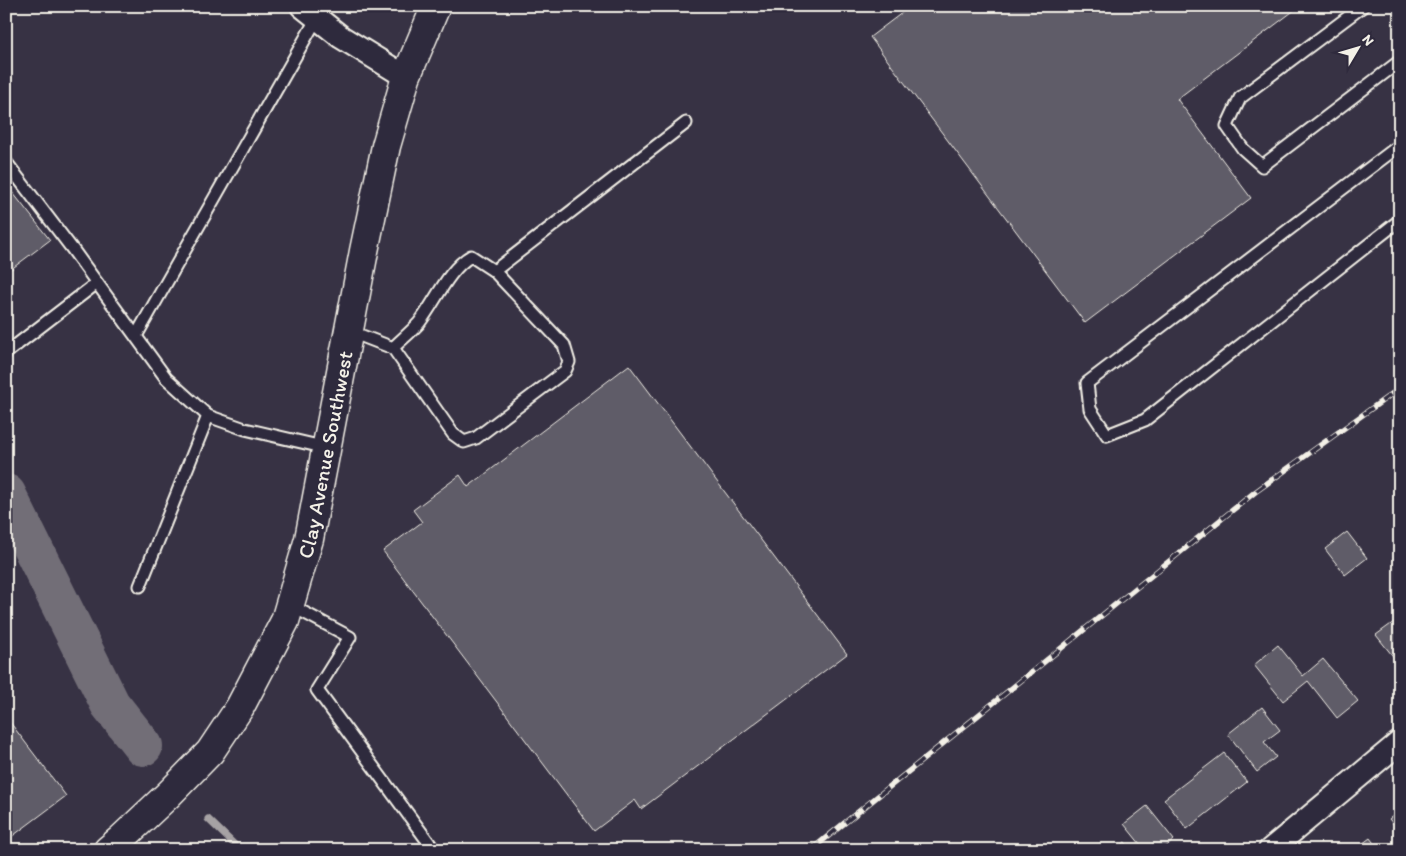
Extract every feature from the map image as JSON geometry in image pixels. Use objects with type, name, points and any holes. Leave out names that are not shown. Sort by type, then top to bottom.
[{"type":"street","name":"Clay Avenue Southwest","points":[[108,850],[169,794],[210,752],[240,707],[284,621],[309,539],[386,146],[406,77],[436,6]]},
{"type":"street","points":[[310,12],[341,37],[406,77]]},
{"type":"street","points":[[1270,850],[1400,742]]},
{"type":"lane","points":[[1363,6],[1240,98],[1228,126],[1243,149],[1262,166],[1400,61]]},
{"type":"lane","points":[[136,336],[310,12]]},
{"type":"lane","points":[[494,271],[686,123]]},
{"type":"lane","points":[[1400,145],[1087,383],[1090,409],[1107,435],[1145,420],[1400,220]]},
{"type":"lane","points":[[6,162],[166,378],[208,416],[245,429],[327,448]]},
{"type":"lane","points":[[349,331],[393,348],[453,434],[464,442],[476,438],[565,371],[569,362],[564,345],[494,271],[471,256],[464,260],[444,285],[419,324],[393,348]]},
{"type":"lane","points":[[6,353],[97,283]]},
{"type":"lane","points":[[140,586],[208,416]]},
{"type":"lane","points":[[290,604],[350,637],[317,690],[432,847]]},
{"type":"building","points":[[911,6],[1300,6],[1177,99],[1251,198],[1085,323],[870,37]]},
{"type":"building","points":[[6,184],[50,240],[6,273]]},
{"type":"building","points":[[629,365],[847,654],[641,809],[635,800],[594,831],[383,551],[422,522],[413,510],[460,475],[468,487]]},
{"type":"building","points":[[1347,532],[1367,558],[1345,575],[1325,549]]},
{"type":"building","points":[[1398,619],[1400,621],[1400,665],[1376,635]]},
{"type":"building","points":[[1278,645],[1303,676],[1323,659],[1358,701],[1337,718],[1308,681],[1283,701],[1254,665]]},
{"type":"building","points":[[1262,707],[1280,730],[1264,742],[1276,757],[1257,772],[1228,734]]},
{"type":"building","points":[[6,717],[66,796],[6,841]]},
{"type":"building","points":[[1224,753],[1247,782],[1187,829],[1164,799]]},
{"type":"building","points":[[1147,806],[1174,840],[1162,850],[1145,850],[1124,824]]},
{"type":"building","points":[[1400,810],[1400,832],[1389,819]]},
{"type":"building","points":[[1370,838],[1379,850],[1354,850]]},
{"type":"building","points":[[1125,842],[1131,850],[1115,850]]},
{"type":"waterway","points":[[6,494],[110,704],[143,746]]},
{"type":"waterway","points":[[208,819],[240,850]]},
{"type":"railway","points":[[811,850],[1255,492],[1400,388]]}]
